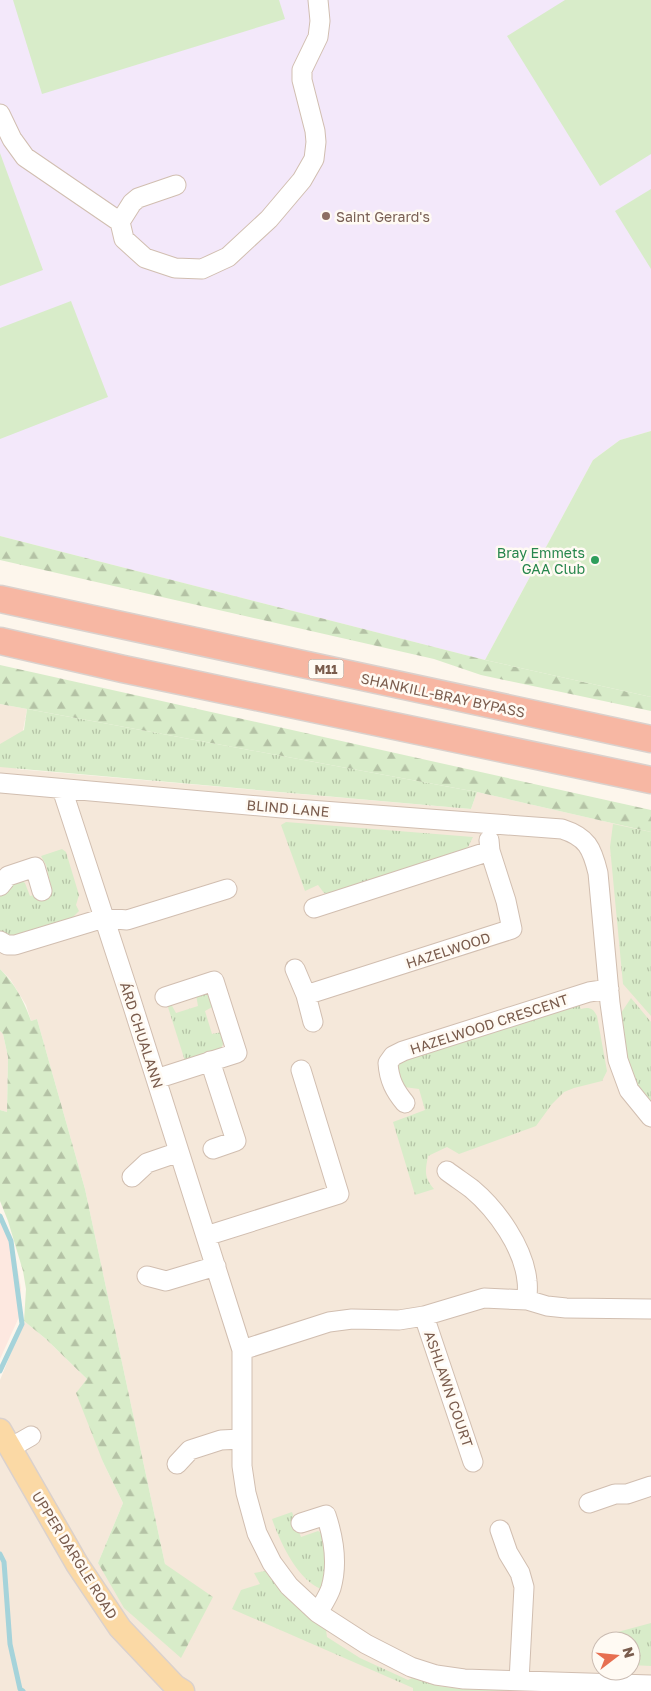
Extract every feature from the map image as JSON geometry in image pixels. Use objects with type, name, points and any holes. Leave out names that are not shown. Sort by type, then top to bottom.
[{"type":"highway","name":"SHANKILL-BRAY BYPASS","points":[[0,599],[651,739]]},
{"type":"highway","points":[[0,641],[133,671],[651,780]]},
{"type":"main road","name":"UPPER DARGLE ROAD","points":[[5,1439],[77,1564],[120,1628],[175,1686],[184,1691]]},
{"type":"street","points":[[0,114],[12,139],[25,157],[120,222],[124,239],[145,258],[176,268],[202,269],[228,257],[269,220],[302,180],[314,159],[315,131],[302,80],[302,70],[318,37],[320,21],[318,0]]},
{"type":"street","points":[[120,222],[132,203],[138,198],[176,185]]},
{"type":"street","name":"BLIND LANE","points":[[0,783],[562,829],[576,833],[584,840],[594,856],[598,872],[609,989]]},
{"type":"street","name":"ÁRD CHUALANN","points":[[62,789],[242,1350],[242,1466],[246,1494],[257,1533],[272,1563],[289,1586],[318,1613],[366,1644],[411,1667],[436,1675],[464,1679],[651,1685]]},
{"type":"street","name":"HAZELWOOD","points":[[306,995],[512,929],[506,901],[490,851],[490,824]]},
{"type":"street","points":[[314,908],[490,851]]},
{"type":"street","points":[[0,886],[8,876],[35,867],[42,892]]},
{"type":"street","points":[[0,941],[7,945],[15,945],[104,918],[128,920],[227,889]]},
{"type":"street","points":[[295,969],[306,995],[313,1022]]},
{"type":"street","points":[[156,1079],[238,1053],[214,981],[165,996]]},
{"type":"street","points":[[609,989],[615,1041],[622,1073],[629,1090],[651,1117]]},
{"type":"street","name":"HAZELWOOD CRESCENT","points":[[405,1103],[394,1090],[389,1073],[388,1063],[393,1056],[589,992],[609,989]]},
{"type":"street","points":[[210,1061],[236,1141],[213,1149]]},
{"type":"street","points":[[206,1236],[340,1194],[301,1070]]},
{"type":"street","points":[[132,1177],[147,1163],[179,1152]]},
{"type":"street","points":[[447,1171],[472,1189],[487,1204],[513,1239],[524,1265],[527,1281],[527,1300]]},
{"type":"street","points":[[147,1276],[166,1281],[216,1266]]},
{"type":"street","name":"ASHLAWN COURT","points":[[242,1350],[329,1322],[352,1319],[399,1320],[424,1316],[484,1298],[527,1300],[547,1306],[566,1308],[651,1309]]},
{"type":"street","name":"ASHLAWN COURT","points":[[424,1316],[473,1462]]},
{"type":"street","points":[[5,1439],[31,1436]]},
{"type":"street","points":[[177,1464],[190,1450],[221,1440],[241,1439]]},
{"type":"street","points":[[589,1503],[615,1494],[627,1494],[651,1486]]},
{"type":"street","points":[[301,1523],[326,1515],[334,1542],[331,1588],[318,1613]]},
{"type":"street","points":[[500,1530],[508,1553],[520,1573],[524,1587],[519,1681]]},
{"type":"shaded area","name":"Saint Gerard's","points":[[0,0],[651,0],[651,431],[620,440],[593,460],[485,660],[0,536]]},
{"type":"shaded area","points":[[0,704],[27,709],[16,769],[471,809],[477,792],[651,832],[651,1691],[0,1691],[0,1380],[24,1321],[46,1339],[87,1379],[103,1462],[123,1503],[98,1563],[165,1564],[85,1189],[37,1019],[31,1021],[26,1005],[10,979],[0,969]]},
{"type":"shaded area","points":[[0,1031],[3,1034],[8,1057],[7,1112],[0,1110]]},
{"type":"shaded area","points":[[0,1213],[15,1254],[21,1288],[19,1317],[0,1359]]},
{"type":"green space","points":[[13,0],[279,0],[285,19],[42,94]]},
{"type":"green space","points":[[565,0],[651,0],[651,154],[600,186],[507,36]]},
{"type":"green space","points":[[0,153],[43,270],[0,286]]},
{"type":"green space","points":[[651,189],[651,269],[615,211]]},
{"type":"green space","points":[[71,301],[108,397],[0,439],[0,328]]},
{"type":"green space","name":"Bray Emmets GAA Club","points":[[651,431],[651,697],[485,660],[593,460],[620,440]]},
{"type":"green space","points":[[0,536],[485,660],[651,697],[651,711],[481,675],[434,659],[0,560]]},
{"type":"green space","points":[[0,665],[651,810],[651,832],[477,792],[0,704]]},
{"type":"green space","points":[[27,709],[477,792],[471,809],[0,767],[0,744],[24,730]]},
{"type":"green space","points":[[286,822],[473,837],[468,847],[452,857],[334,894],[324,893],[318,885],[305,891],[281,825]]},
{"type":"green space","points":[[613,824],[651,832],[651,1016],[623,984],[610,847]]},
{"type":"green space","points":[[62,849],[66,852],[79,895],[76,905],[79,911],[70,920],[9,940],[0,938],[0,896],[9,882],[21,880],[25,883],[30,896],[52,890],[46,865],[41,856]]},
{"type":"green space","points":[[0,969],[18,993],[31,1021],[37,1019],[85,1189],[165,1564],[213,1597],[181,1658],[124,1608],[98,1563],[123,1503],[103,1462],[76,1393],[87,1379],[46,1339],[24,1321],[26,1289],[23,1271],[0,1201],[0,1110],[7,1112],[8,1057],[3,1034],[0,1031]]},
{"type":"green space","points":[[205,993],[210,996],[214,1006],[205,1011],[212,1034],[222,1032],[224,1043],[220,1049],[185,1061],[167,1004],[171,1004],[176,1013],[198,1006],[196,995]]},
{"type":"green space","points":[[631,998],[651,1022],[651,1106],[638,1090],[626,1068],[619,1016]]},
{"type":"green space","points":[[578,1003],[581,1009],[590,1009],[597,1016],[607,1071],[602,1081],[564,1092],[552,1104],[536,1126],[459,1154],[447,1147],[428,1156],[426,1174],[428,1181],[434,1189],[415,1195],[393,1122],[425,1110],[419,1089],[404,1087],[397,1073],[398,1065],[404,1059]]},
{"type":"green space","points":[[292,1512],[301,1537],[318,1531],[323,1534],[327,1562],[324,1583],[321,1589],[312,1584],[297,1569],[275,1528],[272,1519]]},
{"type":"green space","points":[[265,1571],[293,1603],[326,1630],[327,1637],[360,1658],[408,1680],[414,1677],[438,1686],[461,1689],[543,1691],[413,1691],[413,1688],[232,1609],[241,1590],[260,1584],[254,1573]]},
{"type":"green space","points":[[651,1623],[651,1666],[641,1666],[641,1631],[621,1631]]},
{"type":"waterway","points":[[0,1216],[11,1241],[22,1324],[0,1371]]},
{"type":"waterway","points":[[0,1554],[4,1562],[10,1644],[20,1689],[23,1691]]},
{"type":"place","name":"Saint Gerard's","points":[[326,216]]},
{"type":"place","name":"Bray Emmets GAA Club","points":[[595,560]]}]
